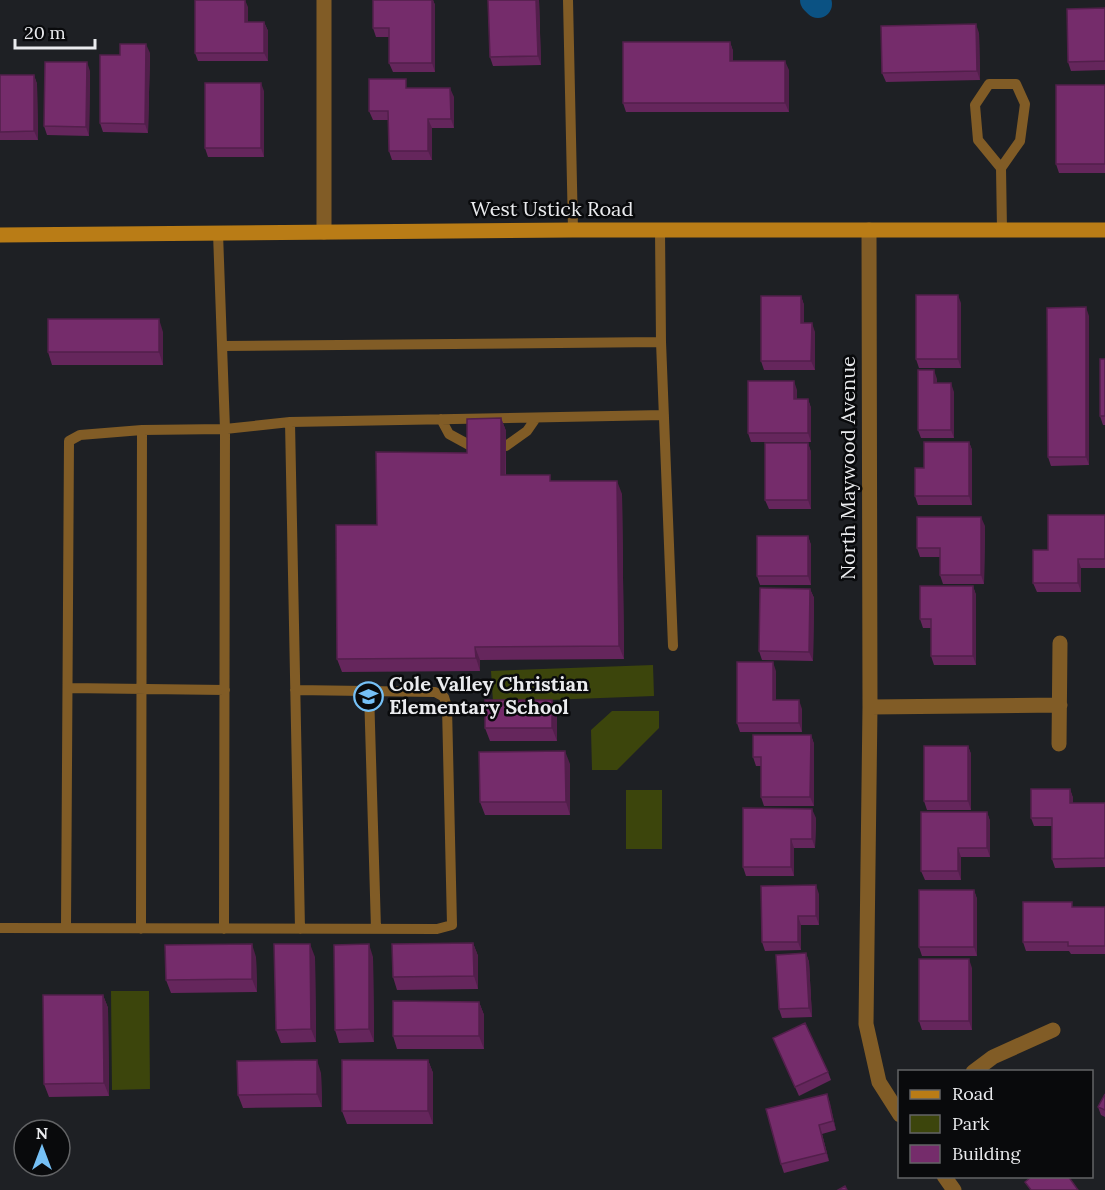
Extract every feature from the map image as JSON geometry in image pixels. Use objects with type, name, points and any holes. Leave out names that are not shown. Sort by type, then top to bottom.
[{"type":"main road","name":"West Ustick Road","points":[[0,236],[573,230],[1105,230]]},
{"type":"street","points":[[324,0],[324,232]]},
{"type":"street","name":"North Maywood Avenue","points":[[869,230],[870,706],[866,1024],[879,1082],[898,1112]]},
{"type":"street","points":[[1059,744],[1060,643]]},
{"type":"street","points":[[870,706],[1059,705]]},
{"type":"street","points":[[975,1070],[993,1058],[1053,1030]]},
{"type":"lane","points":[[568,0],[573,230]]},
{"type":"lane","points":[[1001,168],[978,140],[975,105],[989,84],[1016,84],[1025,104],[1020,141],[1001,168],[1002,230]]},
{"type":"lane","points":[[660,230],[661,342],[673,646]]},
{"type":"lane","points":[[218,233],[225,429],[224,929]]},
{"type":"lane","points":[[223,346],[661,342]]},
{"type":"lane","points":[[66,928],[69,441],[80,435],[142,430],[225,429],[290,422],[664,415]]},
{"type":"lane","points":[[506,446],[527,431],[536,418]]},
{"type":"lane","points":[[441,419],[449,434],[471,446]]},
{"type":"lane","points":[[290,422],[300,929]]},
{"type":"lane","points":[[141,929],[142,430]]},
{"type":"lane","points":[[68,688],[225,690]]},
{"type":"lane","points":[[0,928],[437,929],[452,925],[447,719],[444,697],[435,692],[295,690]]},
{"type":"lane","points":[[369,691],[376,929]]},
{"type":"green space","points":[[653,665],[654,696],[493,702],[491,671]]},
{"type":"green space","points":[[612,711],[659,711],[659,728],[617,770],[592,770],[591,730]]},
{"type":"green space","points":[[626,790],[662,790],[662,849],[626,849]]},
{"type":"green space","points":[[111,991],[149,991],[150,1089],[112,1090]]},
{"type":"building","points":[[195,0],[245,0],[245,22],[264,22],[264,53],[195,53]]},
{"type":"building","points":[[373,0],[432,0],[432,63],[389,63],[389,28],[373,28]]},
{"type":"building","points":[[488,0],[536,0],[538,56],[490,57]]},
{"type":"building","points":[[1105,8],[1105,61],[1068,62],[1067,9]]},
{"type":"building","points":[[976,24],[977,71],[882,73],[881,26]]},
{"type":"building","points":[[623,42],[730,42],[730,61],[785,61],[785,103],[623,103]]},
{"type":"building","points":[[120,44],[146,44],[145,124],[100,123],[100,55],[120,55]]},
{"type":"building","points":[[45,62],[87,62],[86,127],[44,126]]},
{"type":"building","points":[[0,75],[34,75],[34,131],[0,132]]},
{"type":"building","points":[[369,79],[406,79],[406,88],[450,88],[451,119],[428,119],[428,151],[389,151],[388,111],[369,111]]},
{"type":"building","points":[[205,83],[261,83],[261,148],[205,148]]},
{"type":"building","points":[[1056,85],[1105,85],[1105,164],[1056,164]]},
{"type":"building","points":[[916,295],[958,295],[958,359],[916,359]]},
{"type":"building","points":[[761,296],[801,296],[801,323],[812,323],[811,361],[761,361]]},
{"type":"building","points":[[1086,307],[1086,457],[1048,457],[1047,308]]},
{"type":"building","points":[[48,319],[159,319],[159,352],[48,352]]},
{"type":"building","points":[[1100,359],[1105,359],[1105,416],[1100,416]]},
{"type":"building","points":[[918,370],[934,370],[934,383],[951,383],[951,430],[918,430]]},
{"type":"building","points":[[748,381],[794,381],[794,399],[808,399],[808,433],[748,433]]},
{"type":"building","points":[[501,418],[501,475],[550,475],[550,481],[617,481],[619,646],[475,647],[476,658],[337,659],[336,525],[377,525],[376,452],[467,453],[467,419]]},
{"type":"building","points":[[924,442],[969,442],[969,496],[915,496],[915,468],[924,468]]},
{"type":"building","points":[[765,443],[808,443],[808,500],[765,500]]},
{"type":"building","points":[[1048,515],[1105,515],[1105,559],[1078,559],[1078,583],[1033,583],[1033,550],[1048,550]]},
{"type":"building","points":[[917,517],[981,517],[981,575],[940,575],[940,548],[917,548]]},
{"type":"building","points":[[757,536],[808,536],[808,576],[757,576]]},
{"type":"building","points":[[920,586],[973,586],[973,656],[931,656],[931,619],[920,619]]},
{"type":"building","points":[[760,588],[810,589],[809,652],[759,651]]},
{"type":"building","points":[[737,662],[773,662],[773,700],[799,700],[799,723],[737,723]]},
{"type":"building","points":[[485,700],[552,700],[552,728],[485,728]]},
{"type":"building","points":[[753,735],[811,735],[810,797],[761,797],[761,757],[753,757]]},
{"type":"building","points":[[924,746],[968,746],[968,801],[924,801]]},
{"type":"building","points":[[565,751],[566,802],[480,802],[479,752]]},
{"type":"building","points":[[1031,789],[1070,789],[1070,803],[1105,803],[1105,858],[1052,859],[1052,818],[1031,818]]},
{"type":"building","points":[[743,808],[812,809],[812,839],[791,839],[791,867],[743,867]]},
{"type":"building","points":[[921,812],[987,812],[987,848],[958,848],[958,871],[921,871]]},
{"type":"building","points":[[816,885],[816,916],[798,916],[798,942],[762,942],[761,886]]},
{"type":"building","points":[[919,890],[974,890],[974,947],[919,947]]},
{"type":"building","points":[[1023,902],[1072,902],[1072,907],[1105,907],[1105,946],[1068,946],[1068,942],[1023,942]]},
{"type":"building","points":[[473,943],[474,976],[393,977],[392,944]]},
{"type":"building","points":[[252,944],[252,979],[166,980],[165,945]]},
{"type":"building","points":[[274,944],[310,944],[311,1029],[276,1030]]},
{"type":"building","points":[[369,944],[369,1029],[335,1030],[334,945]]},
{"type":"building","points":[[806,953],[809,1008],[779,1009],[776,955]]},
{"type":"building","points":[[919,959],[969,959],[969,1021],[919,1021]]},
{"type":"building","points":[[43,995],[103,995],[104,1083],[44,1084]]},
{"type":"building","points":[[393,1001],[479,1002],[479,1036],[393,1036]]},
{"type":"building","points":[[805,1023],[828,1072],[795,1087],[773,1038]]},
{"type":"building","points":[[317,1060],[317,1094],[238,1095],[237,1061]]},
{"type":"building","points":[[342,1060],[428,1060],[428,1111],[342,1111]]},
{"type":"building","points":[[827,1094],[833,1121],[819,1125],[826,1153],[781,1164],[766,1109]]},
{"type":"building","points":[[1105,1094],[1105,1110],[1098,1107]]},
{"type":"building","points":[[1030,1178],[1069,1178],[1078,1190],[1031,1190],[1025,1182]]},
{"type":"waterway","points":[[814,0],[818,4]]},
{"type":"place","name":"Cole Valley Christian Elementary School","points":[[368,696]]}]
